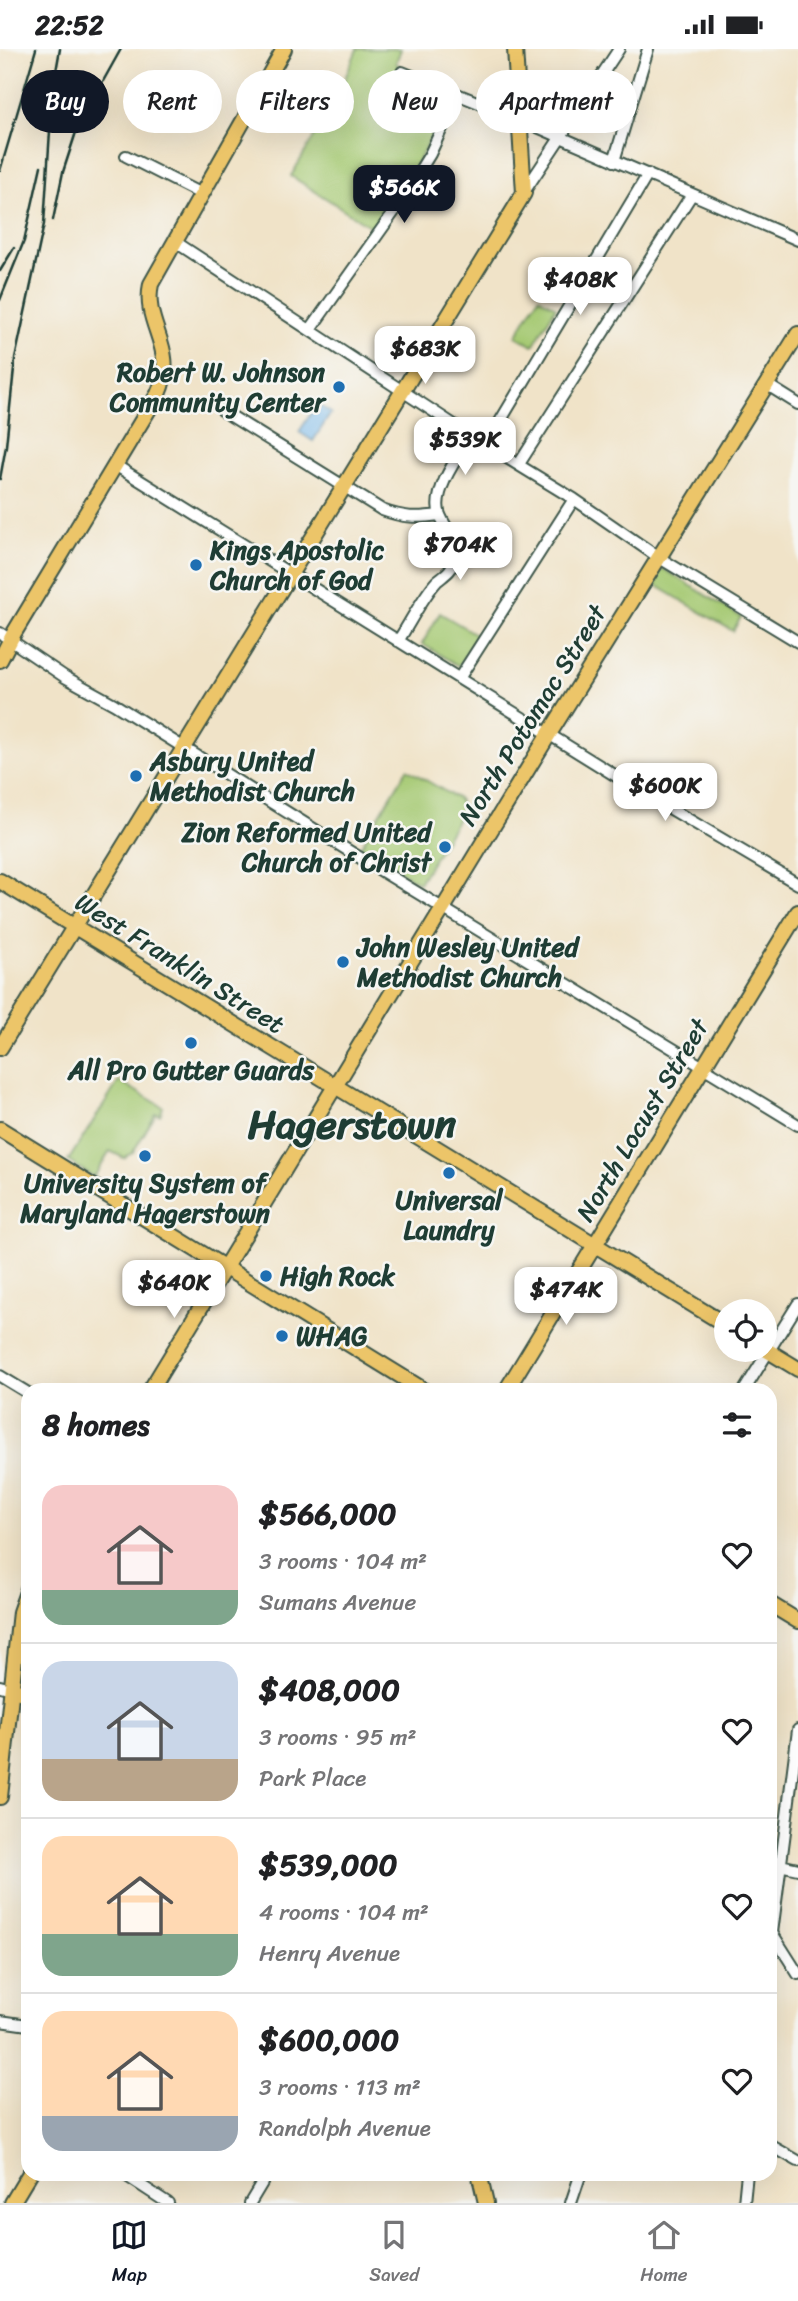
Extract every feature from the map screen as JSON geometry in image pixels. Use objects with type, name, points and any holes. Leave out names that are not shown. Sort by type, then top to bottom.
[{"type":"main road","points":[[0,660],[5,636],[158,394],[166,373],[164,352],[150,307],[149,293],[155,273],[284,49]]},
{"type":"main road","points":[[515,49],[516,70]]},
{"type":"main road","points":[[0,1048],[524,193],[520,133]]},
{"type":"main road","name":"North Potomac Street","points":[[155,1383],[442,908],[798,334]]},
{"type":"main road","name":"West Franklin Street","points":[[0,881],[714,1318]]},
{"type":"main road","name":"North Locust Street","points":[[511,1383],[798,912]]},
{"type":"main road","points":[[0,1129],[412,1383]]},
{"type":"main road","points":[[777,1356],[798,1369]]},
{"type":"main road","points":[[777,1608],[798,1621]]},
{"type":"main road","points":[[0,1797],[6,1687],[21,1609]]},
{"type":"main road","points":[[12,2203],[25,2181]]},
{"type":"main road","points":[[481,2181],[486,2203]]},
{"type":"street","points":[[524,193],[558,137],[619,49]]},
{"type":"street","points":[[614,161],[648,49]]},
{"type":"street","points":[[310,330],[418,175],[440,133]]},
{"type":"street","points":[[549,133],[798,240]]},
{"type":"street","points":[[126,156],[201,194]]},
{"type":"street","points":[[486,445],[648,174]]},
{"type":"street","points":[[519,464],[692,194]]},
{"type":"street","points":[[174,241],[471,436],[574,499],[658,557],[798,642]]},
{"type":"street","points":[[766,384],[798,404]]},
{"type":"street","points":[[223,411],[382,510],[416,518],[440,515]]},
{"type":"street","points":[[398,641],[436,582],[446,575],[454,564],[452,533],[440,515],[439,502],[443,484],[471,436]]},
{"type":"street","points":[[115,465],[549,734],[798,884]]},
{"type":"street","points":[[460,677],[574,499]]},
{"type":"street","points":[[5,636],[65,677],[798,1125]]},
{"type":"street","points":[[777,1335],[798,1304]]},
{"type":"street","points":[[749,1383],[761,1362]]},
{"type":"street","points":[[0,1376],[21,1388]]},
{"type":"street","points":[[777,1851],[798,1730]]},
{"type":"street","points":[[777,1863],[798,1869]]},
{"type":"street","points":[[777,1941],[798,1974]]},
{"type":"street","points":[[0,2021],[21,2024]]},
{"type":"street","points":[[777,2149],[798,2161]]},
{"type":"street","points":[[134,2181],[168,2203]]},
{"type":"street","points":[[250,2203],[263,2181]]},
{"type":"street","points":[[571,2203],[578,2181]]},
{"type":"street","points":[[744,2203],[746,2181]]},
{"type":"green space","points":[[357,49],[401,49],[396,63],[403,70],[368,70],[368,133],[433,133],[415,168],[374,229],[291,176],[316,133],[354,133],[354,70],[348,70]]},
{"type":"green space","points":[[539,297],[556,307],[533,346],[516,336]]},
{"type":"green space","points":[[664,569],[741,617],[733,631],[652,583],[659,571]]},
{"type":"green space","points":[[440,613],[477,635],[459,666],[422,644]]},
{"type":"green space","points":[[407,769],[458,799],[463,810],[419,883],[360,848]]},
{"type":"green space","points":[[119,1081],[163,1107],[133,1152],[124,1158],[110,1151],[94,1177],[68,1161]]},
{"type":"water","points":[[317,404],[331,413],[313,441],[299,432]]},
{"type":"railway","points":[[0,171],[36,49]]},
{"type":"railway","points":[[56,70],[60,49]]},
{"type":"railway","points":[[53,220],[63,172],[78,126],[121,49]]},
{"type":"railway","points":[[0,479],[15,359],[44,224],[50,133]]},
{"type":"railway","points":[[0,300],[24,241],[41,166]]},
{"type":"railway","points":[[0,271],[14,248]]},
{"type":"place","name":"Robert W. Johnson Community Center","points":[[339,387]]},
{"type":"place","name":"Kings Apostolic Church of God","points":[[196,565]]},
{"type":"place","name":"Asbury United Methodist Church","points":[[136,776]]},
{"type":"place","name":"Zion Reformed United Church of Christ","points":[[445,847]]},
{"type":"place","name":"John Wesley United Methodist Church","points":[[343,962]]},
{"type":"place","name":"All Pro Gutter Guards","points":[[191,1043]]},
{"type":"place","name":"University System of Maryland Hagerstown","points":[[145,1156]]},
{"type":"place","name":"Universal Laundry","points":[[449,1173]]},
{"type":"place","name":"High Rock","points":[[266,1276]]},
{"type":"place","name":"WHAG","points":[[282,1336]]},
{"type":"district","name":"Hagerstown","points":[[352,1124]]}]
